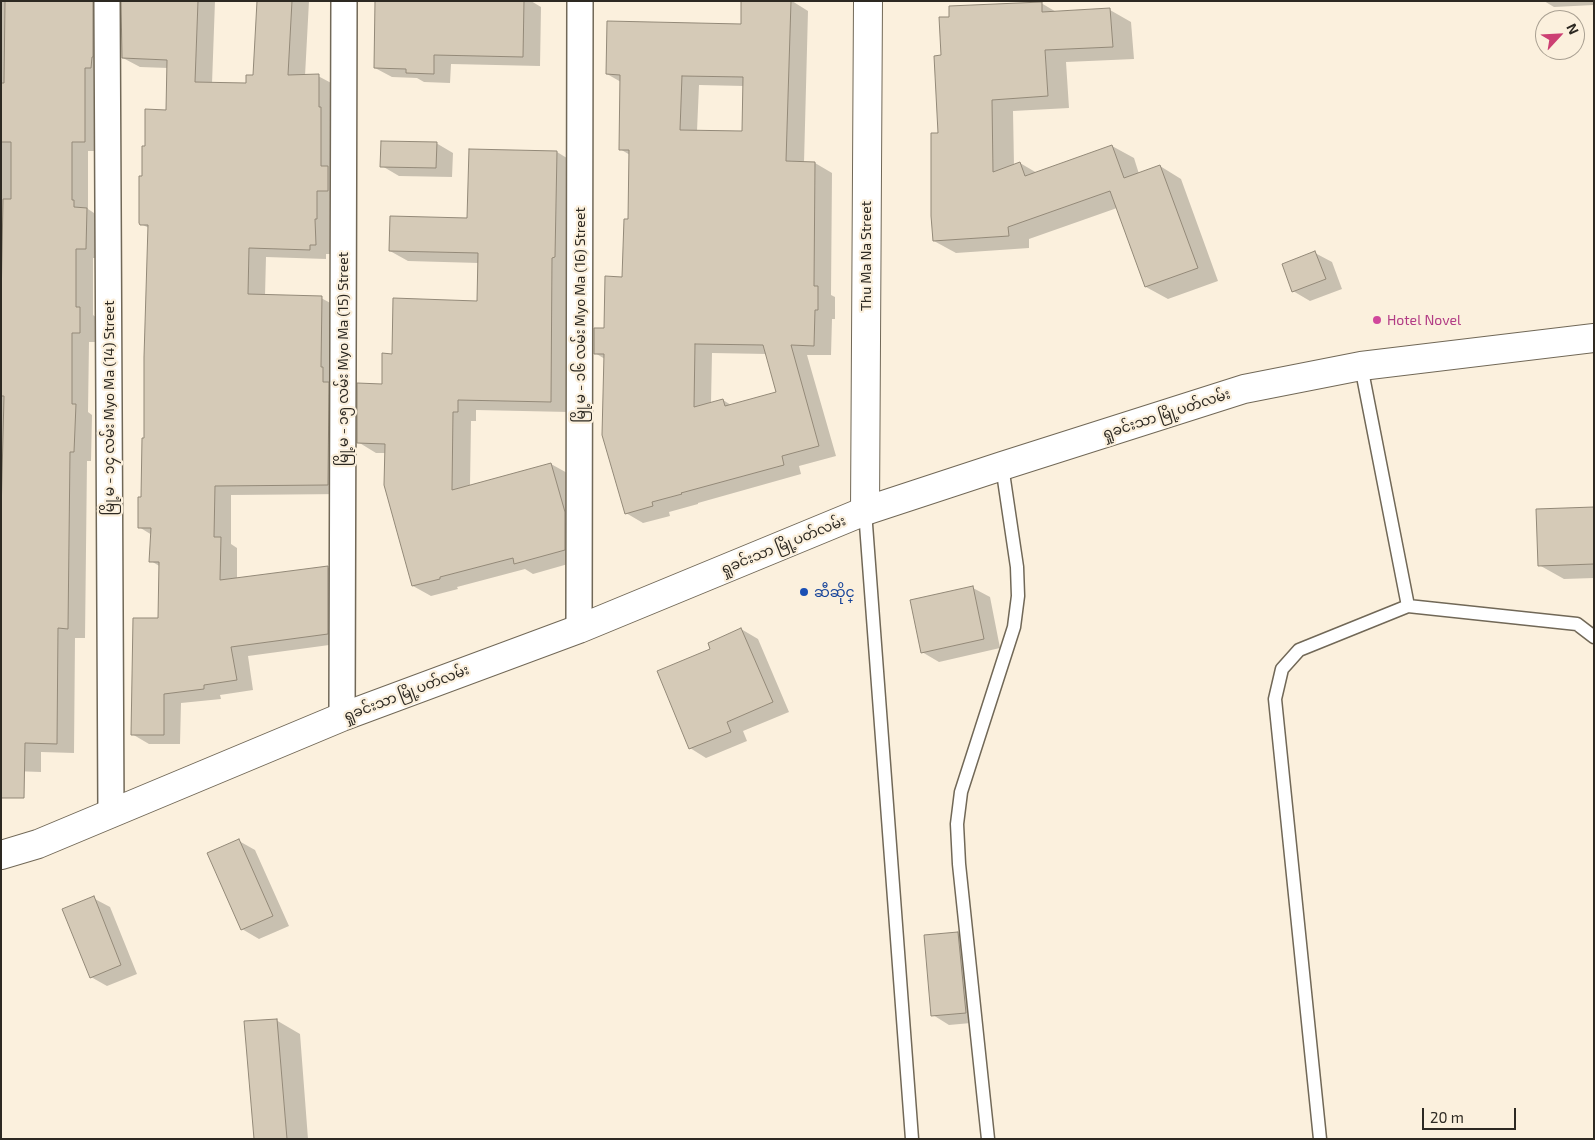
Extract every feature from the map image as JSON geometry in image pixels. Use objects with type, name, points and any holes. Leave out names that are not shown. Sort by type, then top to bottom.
[{"type":"main road","name":"Thu Ma Na Street","points":[[865,511],[868,1]]},
{"type":"main road","name":"ရှုခင်းသာ မြို့ပတ်လမ်း","points":[[1,855],[38,844],[342,717],[579,629],[865,511],[1002,466],[1244,389],[1360,366],[1594,338]]},
{"type":"street","name":"မြို့မ - ၁၄ လမ်း Myo Ma (14) Street","points":[[108,1],[111,814]]},
{"type":"street","name":"မြို့မ - ၁၅ လမ်း Myo Ma (15) Street","points":[[342,717],[344,1]]},
{"type":"street","name":"မြို့မ - ၁၆ လမ်း Myo Ma (16) Street","points":[[579,629],[580,1]]},
{"type":"lane","points":[[1360,366],[1408,606]]},
{"type":"lane","points":[[988,1139],[959,864],[957,824],[960,792],[1014,628],[1018,596],[1017,567],[1002,466]]},
{"type":"lane","points":[[865,511],[912,1139]]},
{"type":"lane","points":[[1320,1139],[1275,699],[1282,669],[1298,650],[1408,606],[1576,624],[1594,637]]},
{"type":"building","points":[[5,1],[93,1],[93,57],[91,68],[85,68],[85,142],[72,142],[72,200],[74,200],[74,207],[87,208],[86,249],[76,249],[76,307],[80,307],[80,333],[72,333],[72,404],[76,404],[74,452],[70,452],[68,629],[58,628],[57,744],[25,743],[24,798],[1,798],[1,515],[4,396],[1,396],[1,305],[3,199],[11,199],[11,142],[1,142],[1,83],[4,83]]},
{"type":"building","points":[[121,1],[198,1],[195,82],[246,83],[246,75],[253,75],[257,1],[292,1],[288,75],[319,74],[321,166],[328,166],[328,191],[317,191],[316,245],[310,245],[310,250],[249,248],[248,294],[322,296],[321,367],[323,367],[323,382],[329,382],[328,485],[215,486],[214,537],[221,537],[220,580],[328,566],[328,634],[231,647],[237,680],[204,685],[204,689],[164,694],[164,735],[131,735],[133,618],[158,618],[159,562],[149,562],[151,528],[138,528],[138,497],[141,497],[142,438],[144,438],[144,357],[148,225],[140,225],[139,223],[139,176],[142,176],[142,146],[145,146],[145,109],[166,110],[167,60],[122,58]]},
{"type":"building","points":[[375,1],[524,1],[523,57],[434,55],[434,74],[406,73],[406,69],[374,68]]},
{"type":"building","points":[[741,1],[791,1],[786,161],[815,162],[814,286],[818,286],[818,310],[815,310],[814,346],[791,345],[819,446],[782,456],[784,465],[681,493],[652,502],[653,506],[625,514],[602,435],[604,354],[594,354],[594,328],[604,328],[605,276],[622,277],[624,219],[628,219],[629,150],[619,150],[620,75],[606,74],[607,21],[741,24]],"holes":[[[682,76],[743,77],[742,131],[680,130]],[[695,344],[763,345],[776,392],[725,406],[723,399],[694,407]]]},
{"type":"building","points":[[1042,2],[1042,12],[1110,8],[1113,47],[1045,50],[1048,96],[992,100],[993,172],[1020,162],[1025,176],[1112,145],[1124,178],[1160,165],[1198,268],[1145,287],[1110,191],[1008,227],[1009,236],[933,241],[931,216],[931,133],[938,133],[934,56],[941,55],[939,17],[949,17],[949,6]]},
{"type":"building","points":[[381,141],[437,142],[436,168],[380,167]]},
{"type":"building","points":[[469,149],[557,151],[555,257],[552,258],[551,402],[458,400],[458,412],[453,412],[452,490],[551,463],[565,512],[565,550],[514,564],[513,558],[412,586],[384,485],[385,444],[357,443],[357,383],[382,384],[382,353],[392,354],[393,298],[477,301],[478,253],[389,251],[390,216],[467,218]]},
{"type":"building","points":[[1315,251],[1326,279],[1292,292],[1282,264]]},
{"type":"building","points":[[1594,507],[1594,564],[1538,566],[1536,509]]},
{"type":"building","points":[[973,586],[984,639],[921,653],[910,600]]},
{"type":"building","points":[[741,628],[773,702],[727,722],[731,732],[689,749],[657,671],[710,649],[708,643]]},
{"type":"building","points":[[239,839],[273,916],[241,930],[207,853]]},
{"type":"building","points":[[94,896],[121,965],[90,978],[62,909]]},
{"type":"building","points":[[958,932],[966,1013],[931,1016],[924,935]]},
{"type":"building","points":[[277,1019],[287,1139],[254,1139],[244,1021]]},
{"type":"place","name":"Hotel Novel","points":[[1377,320]]},
{"type":"place","name":"ဆီဆိုင္","points":[[804,592]]}]
